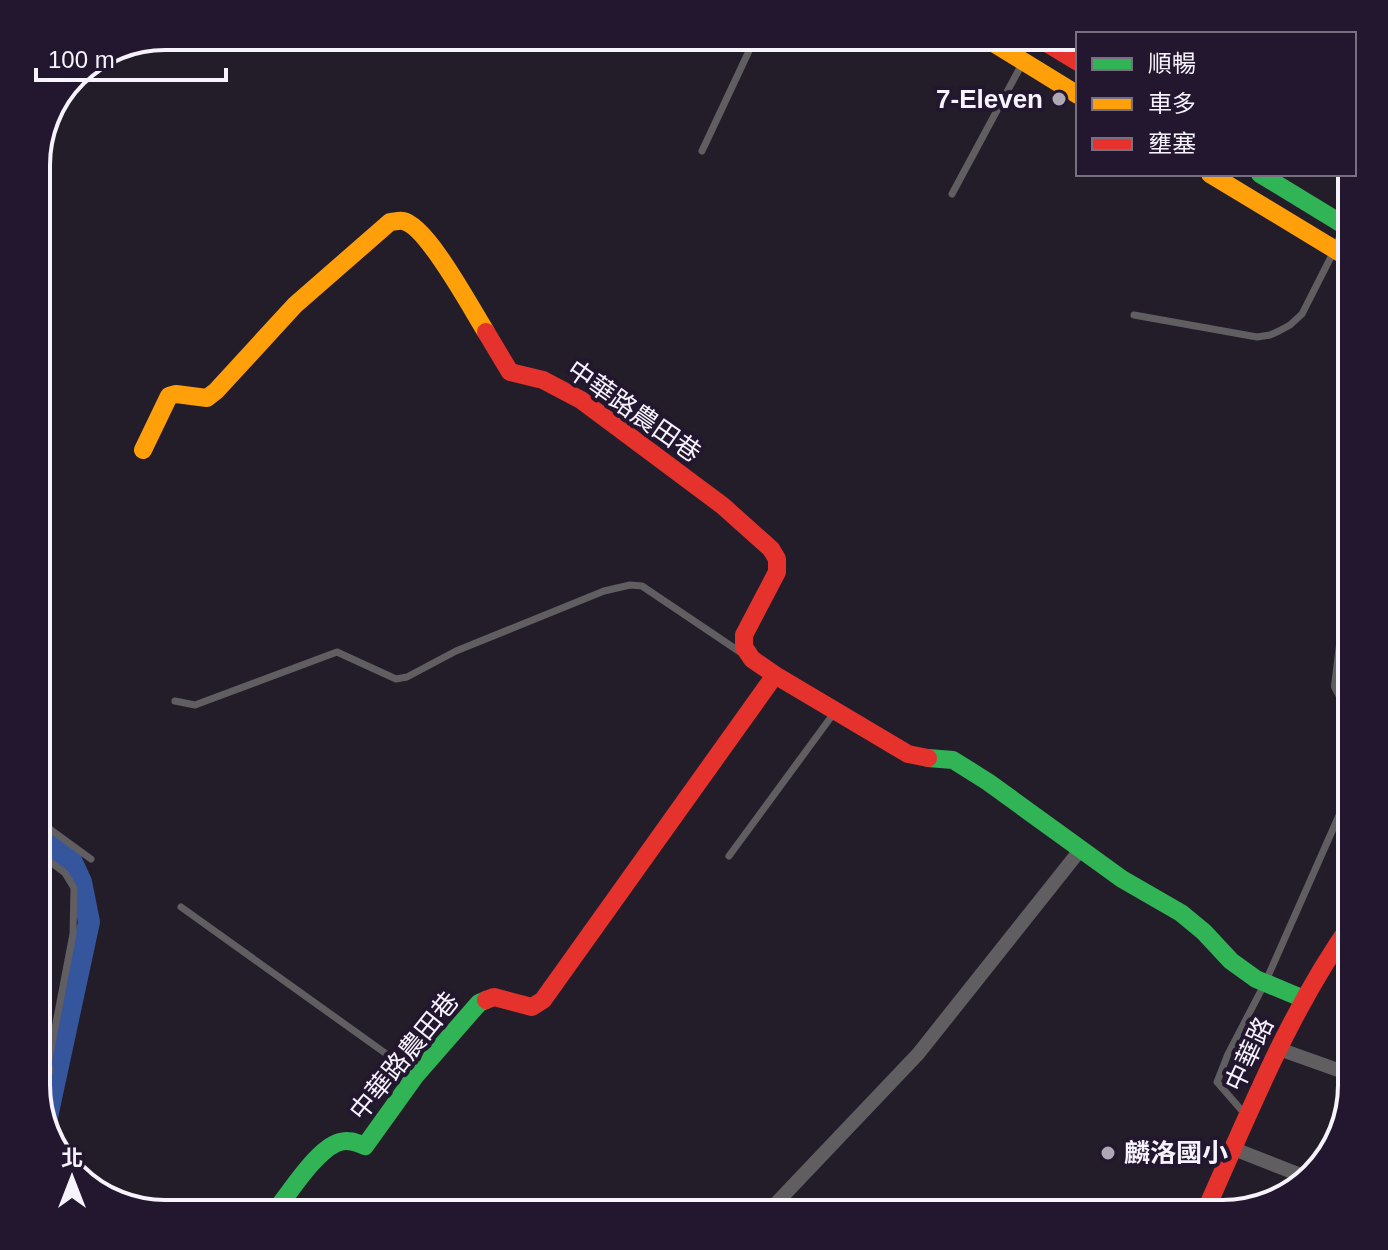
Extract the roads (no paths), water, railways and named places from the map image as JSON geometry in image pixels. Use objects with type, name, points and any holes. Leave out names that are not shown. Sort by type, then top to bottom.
[{"type":"street","points":[[1004,50],[1076,94]]},
{"type":"street","points":[[1058,50],[1076,61]]},
{"type":"street","points":[[1213,176],[1338,251]]},
{"type":"street","points":[[1264,176],[1338,215]]},
{"type":"street","name":"中華路農田巷","points":[[143,450],[169,396],[207,398],[295,305],[390,222],[403,221],[413,226],[437,253],[510,372],[543,380],[581,400],[723,506],[771,549],[777,559],[777,572],[744,635],[744,647],[752,659]]},
{"type":"street","points":[[752,659],[908,754],[953,760],[1122,879],[1181,913],[1231,961],[1256,979],[1304,999]]},
{"type":"street","name":"中華路農田巷","points":[[284,1200],[326,1147],[342,1140],[365,1146],[416,1075],[479,1003],[494,997],[532,1007],[543,1000],[775,675]]},
{"type":"street","points":[[779,1200],[918,1054],[1081,849]]},
{"type":"street","name":"中華路","points":[[1210,1200],[1279,1049],[1338,941]]},
{"type":"street","points":[[1279,1049],[1338,1070]]},
{"type":"street","points":[[1234,1149],[1296,1173]]},
{"type":"lane","points":[[702,151],[749,50]]},
{"type":"lane","points":[[952,194],[1023,62]]},
{"type":"lane","points":[[1134,315],[1257,337],[1270,335],[1290,325],[1302,314],[1338,243]]},
{"type":"lane","points":[[175,701],[195,705],[337,652],[396,679],[407,677],[456,651],[604,591],[630,585],[642,586],[752,659]]},
{"type":"lane","points":[[729,856],[836,711]]},
{"type":"lane","points":[[1248,1117],[1217,1082],[1265,983],[1338,818]]},
{"type":"lane","points":[[50,829],[91,859]]},
{"type":"lane","points":[[50,862],[65,873],[74,888],[73,934],[50,1033]]},
{"type":"lane","points":[[181,907],[416,1075]]},
{"type":"waterway","points":[[50,844],[71,860],[81,882],[89,922],[51,1099]]},
{"type":"place","name":"7-Eleven","points":[[1059,99]]},
{"type":"place","name":"麟洛國小","points":[[1108,1153]]}]
